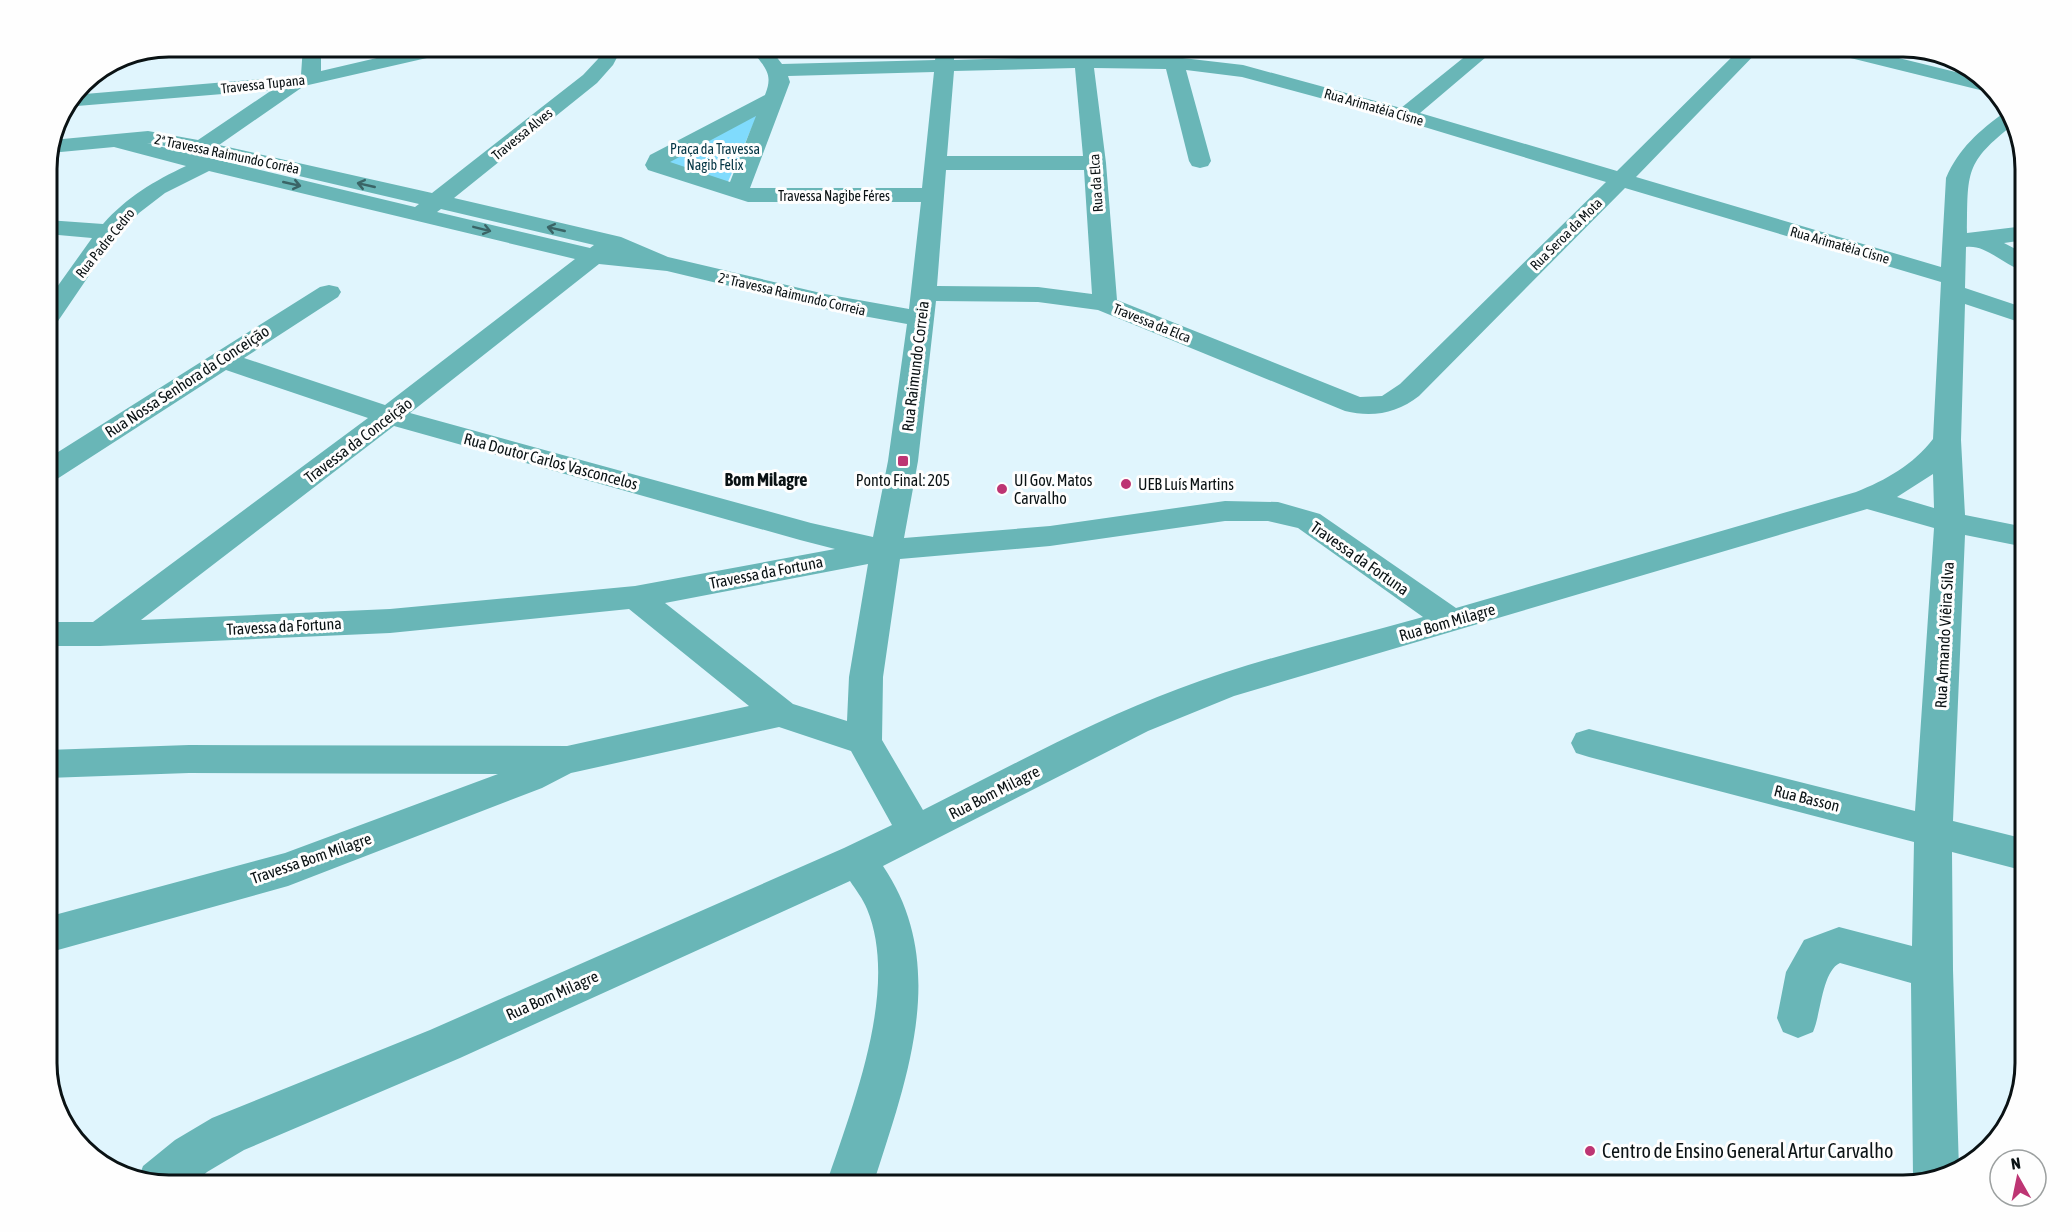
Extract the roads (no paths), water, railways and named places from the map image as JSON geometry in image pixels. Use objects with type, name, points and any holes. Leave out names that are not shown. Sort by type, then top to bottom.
[{"type":"street","points":[[304,80],[309,57]]},
{"type":"street","name":"Travessa Tupana","points":[[81,101],[304,80],[405,57]]},
{"type":"street","name":"Travessa Alves","points":[[428,208],[590,79],[608,57]]},
{"type":"street","points":[[737,192],[780,82],[777,70],[767,57]]},
{"type":"street","name":"Rua Arimatéia Cisne","points":[[777,70],[934,57]]},
{"type":"street","name":"Rua Raimundo Correia","points":[[864,741],[866,677],[903,461],[922,306],[946,57]]},
{"type":"street","name":"Rua Arimatéia Cisne","points":[[969,57],[1232,69],[1266,76],[1620,179],[1953,285],[2015,312]]},
{"type":"street","points":[[1259,57],[1266,76]]},
{"type":"street","points":[[1405,116],[1477,57]]},
{"type":"street","name":"Rua Seroa da Mota","points":[[1369,408],[1384,406],[1403,396],[1743,57]]},
{"type":"street","points":[[1870,57],[1974,83]]},
{"type":"street","name":"Rua da Elca","points":[[1084,62],[1095,163],[1105,304]]},
{"type":"street","points":[[1175,66],[1200,161]]},
{"type":"street","name":"Rua Padre Cedro","points":[[57,305],[131,208],[198,156],[304,80]]},
{"type":"street","name":"Travessa Nagibe Féres","points":[[773,99],[656,163],[737,192],[763,197],[932,195]]},
{"type":"street","name":"Rua Armando Viêira Silva","points":[[1936,1170],[1932,970],[1934,830],[1950,522],[1947,440],[1953,285],[1966,239],[1957,178],[1963,161],[1973,147],[2004,122]]},
{"type":"street","name":"2ª Travessa Raimundo Corrêa","points":[[60,146],[145,136],[198,156],[664,264]]},
{"type":"street","points":[[936,163],[1095,163]]},
{"type":"street","points":[[57,228],[111,232]]},
{"type":"street","points":[[1966,239],[2015,234]]},
{"type":"street","points":[[1966,239],[2015,260]]},
{"type":"street","name":"Travessa da Conceição","points":[[100,634],[389,416],[603,249]]},
{"type":"street","name":"2ª Travessa Raimundo Correia","points":[[664,264],[874,313],[922,306]]},
{"type":"street","name":"Rua Nossa Senhora da Conceição","points":[[57,466],[329,292]]},
{"type":"street","name":"Travessa da Elca","points":[[922,306],[1053,294],[1105,304],[1355,405],[1369,408]]},
{"type":"street","name":"Rua Doutor Carlos Vasconcelos","points":[[221,359],[389,416],[811,533],[886,550]]},
{"type":"street","name":"Rua Bom Milagre","points":[[169,1175],[191,1156],[228,1134],[434,1049],[858,860],[1135,722],[1189,699],[1224,686],[1867,499],[1892,489],[1926,467],[1947,440]]},
{"type":"street","points":[[1867,499],[1950,522],[2015,535]]},
{"type":"street","name":"Travessa da Fortuna","points":[[57,634],[390,621],[635,597],[886,550],[1050,536],[1225,511],[1271,511],[1309,521],[1452,621]]},
{"type":"street","points":[[635,597],[718,661],[780,713],[864,741],[915,831]]},
{"type":"street","name":"Travessa Bom Milagre","points":[[57,764],[189,759],[567,760],[780,713]]},
{"type":"street","name":"Rua Basson","points":[[1589,743],[2015,852]]},
{"type":"street","name":"Travessa Bom Milagre","points":[[57,932],[288,869],[529,778],[567,760]]},
{"type":"street","points":[[853,1175],[895,1030],[900,972],[888,911],[858,860]]},
{"type":"street","points":[[1797,1018],[1807,972],[1820,953],[1839,945],[1932,970]]},
{"type":"place","name":"Ponto Final: 205","points":[[903,461]]},
{"type":"place","name":"UEB Luís Martins","points":[[1126,484]]},
{"type":"place","name":"UI Gov. Matos Carvalho","points":[[1002,489]]},
{"type":"place","name":"Centro de Ensino General Artur Carvalho","points":[[1590,1151]]},
{"type":"district","name":"Bom Milagre","points":[[766,480]]},
{"type":"park label","name":"Praça da Travessa Nagib Felix","points":[[715,158]]}]
